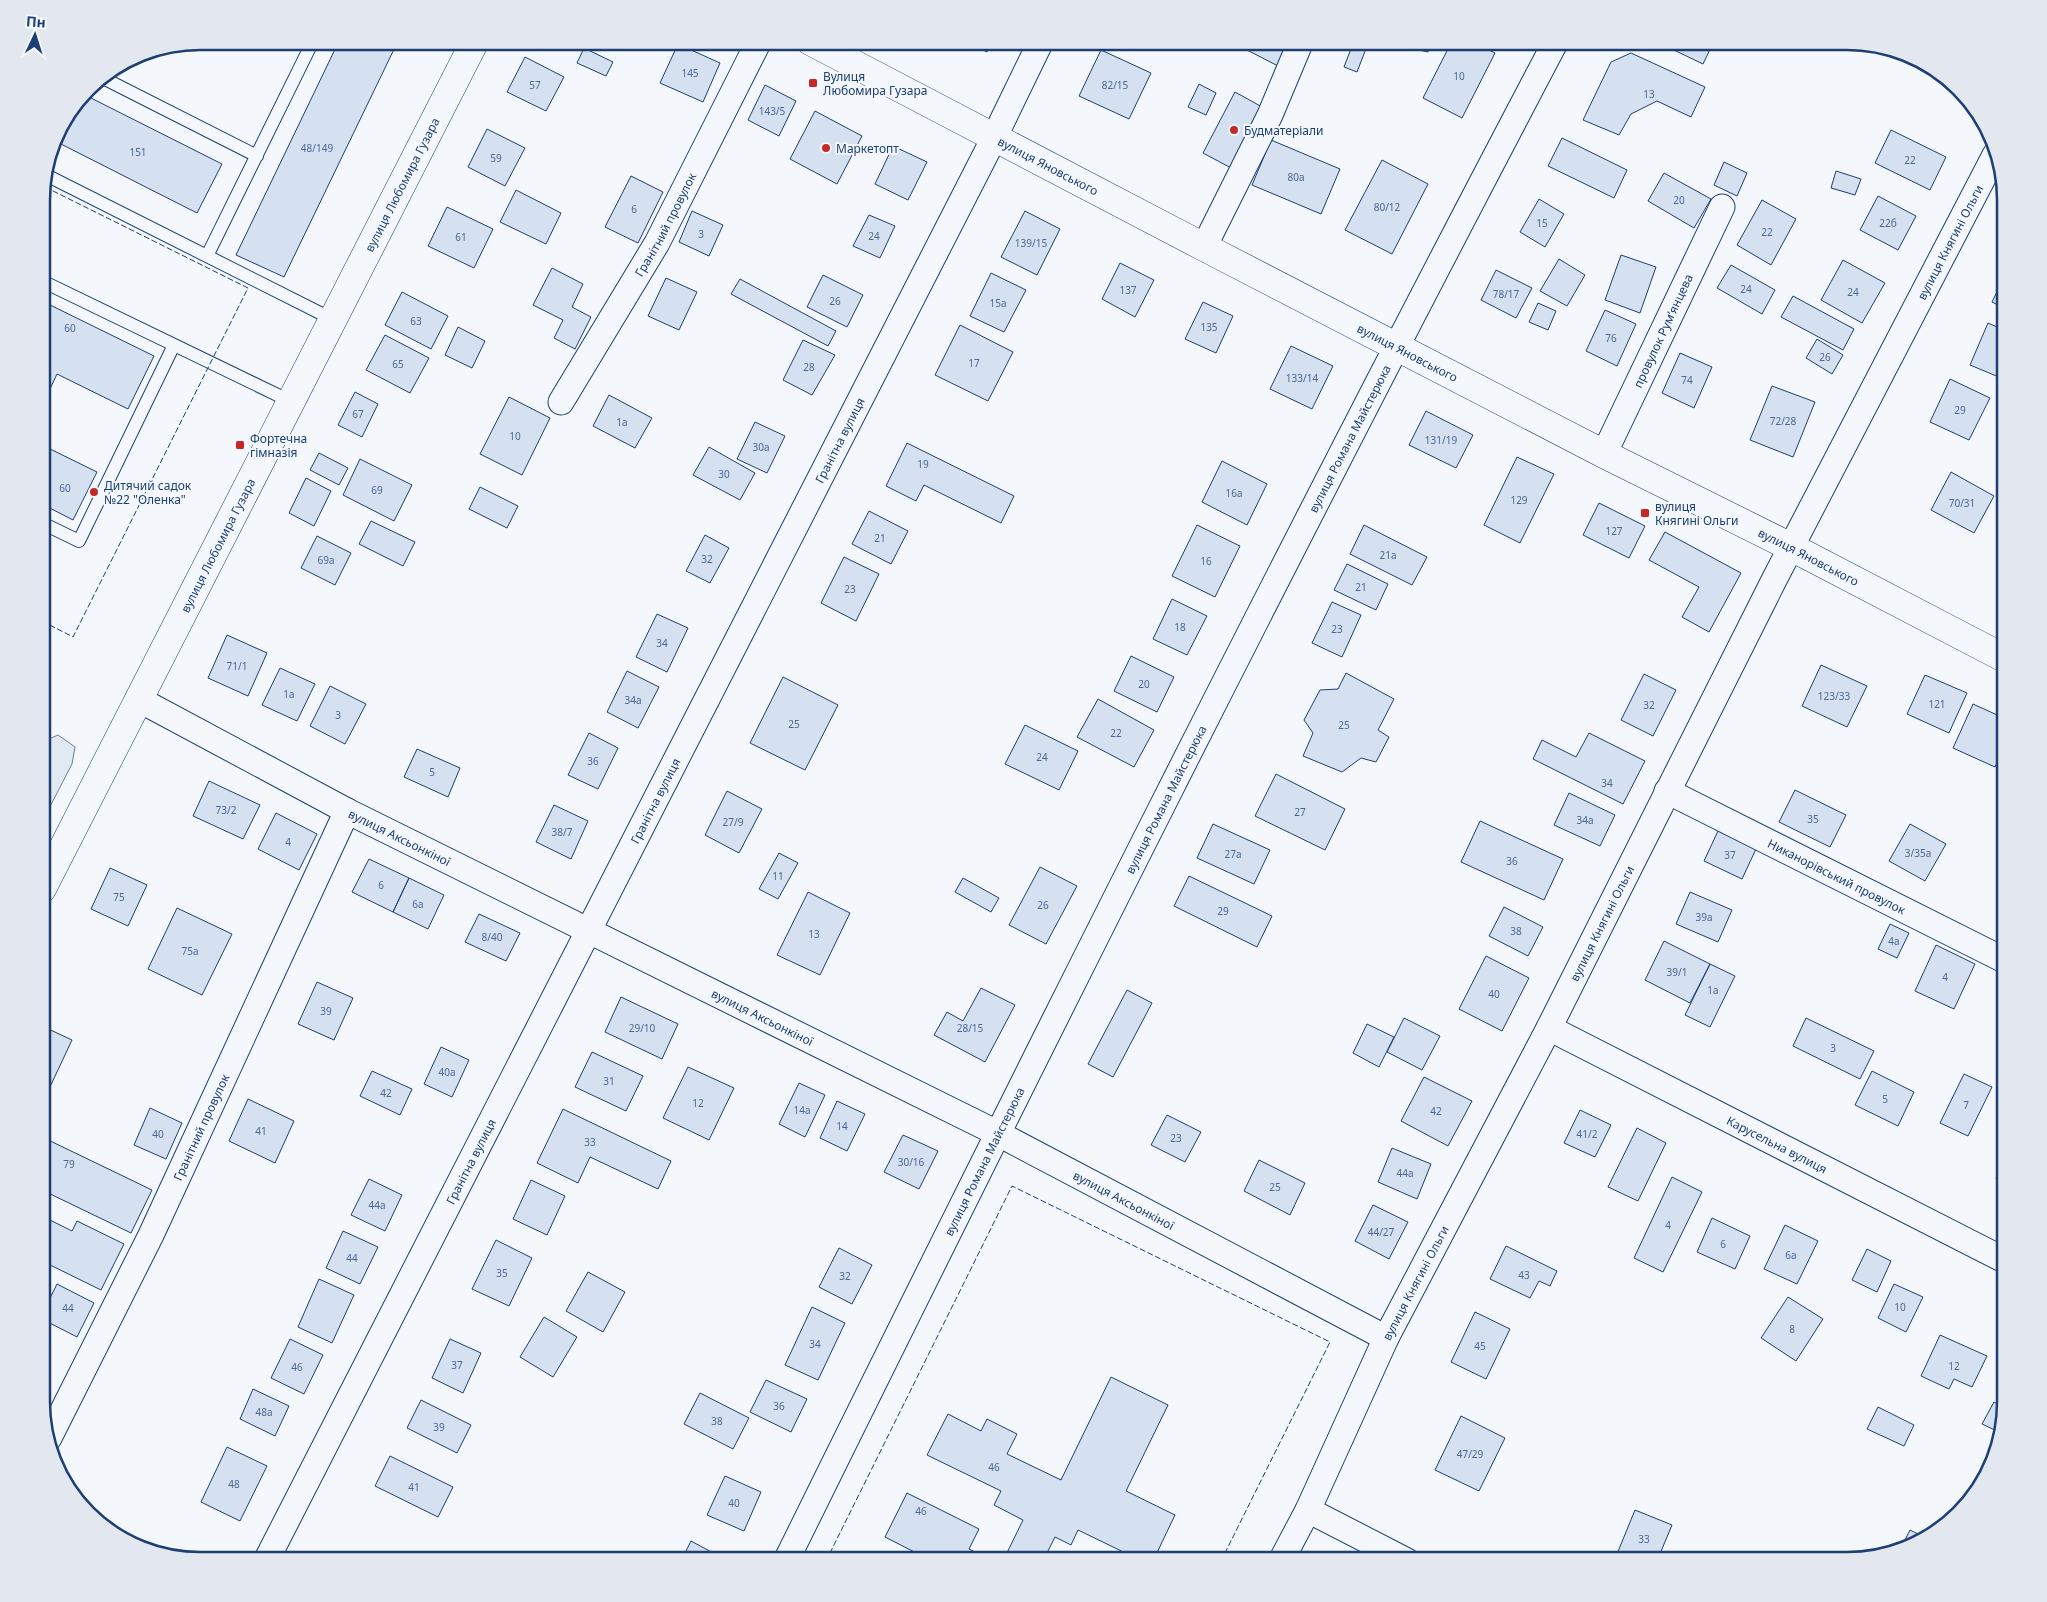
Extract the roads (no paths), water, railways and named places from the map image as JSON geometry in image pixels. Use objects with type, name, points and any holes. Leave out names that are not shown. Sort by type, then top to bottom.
[{"type":"main road","name":"вулиця Любомира Гузара","points":[[50,873],[470,50]]},
{"type":"main road","name":"вулиця Яновського","points":[[827,50],[1604,454],[1793,548],[1997,655]]},
{"type":"street","name":"Гранітний провулок","points":[[561,402],[657,243],[754,50]]},
{"type":"street","name":"Гранітна вулиця","points":[[271,1552],[994,138],[1037,50]]},
{"type":"street","points":[[1204,247],[1270,115],[1297,50]]},
{"type":"street","name":"вулиця Романа Майстерюка","points":[[790,1552],[997,1133],[1397,346],[1551,50]]},
{"type":"street","name":"вулиця Княгині Ольги","points":[[1286,1552],[1308,1510],[1386,1338],[1549,1028],[1667,792],[1992,161]]},
{"type":"street","name":"провулок Румʼянцева","points":[[1604,454],[1722,207]]},
{"type":"street","name":"вулиця Аксьонкіної","points":[[138,699],[347,811],[997,1133],[1386,1338]]},
{"type":"street","name":"Никанорівський провулок","points":[[1667,792],[1997,957]]},
{"type":"street","name":"Гранітний провулок","points":[[53,1430],[151,1235],[347,811]]},
{"type":"street","name":"Карусельна вулиця","points":[[1549,1028],[1997,1257]]},
{"type":"street","points":[[1308,1510],[1390,1552]]},
{"type":"lane","points":[[207,256],[309,50]]},
{"type":"lane","points":[[109,81],[257,156]]},
{"type":"lane","points":[[52,178],[332,319]]},
{"type":"lane","points":[[50,285],[292,402]]},
{"type":"lane","points":[[50,527],[79,541],[174,345]]},
{"type":"place","name":"Вулиця Любомира Гузара","points":[[813,83]]},
{"type":"place","name":"Будматеріали","points":[[1234,130]]},
{"type":"place","name":"Маркетопт","points":[[826,148]]},
{"type":"place","name":"Фортечна гімназія","points":[[240,445]]},
{"type":"place","name":"Дитячий садок №22 \"Оленка\"","points":[[94,492]]},
{"type":"place","name":"вулиця Княгині Ольги","points":[[1645,513]]}]
